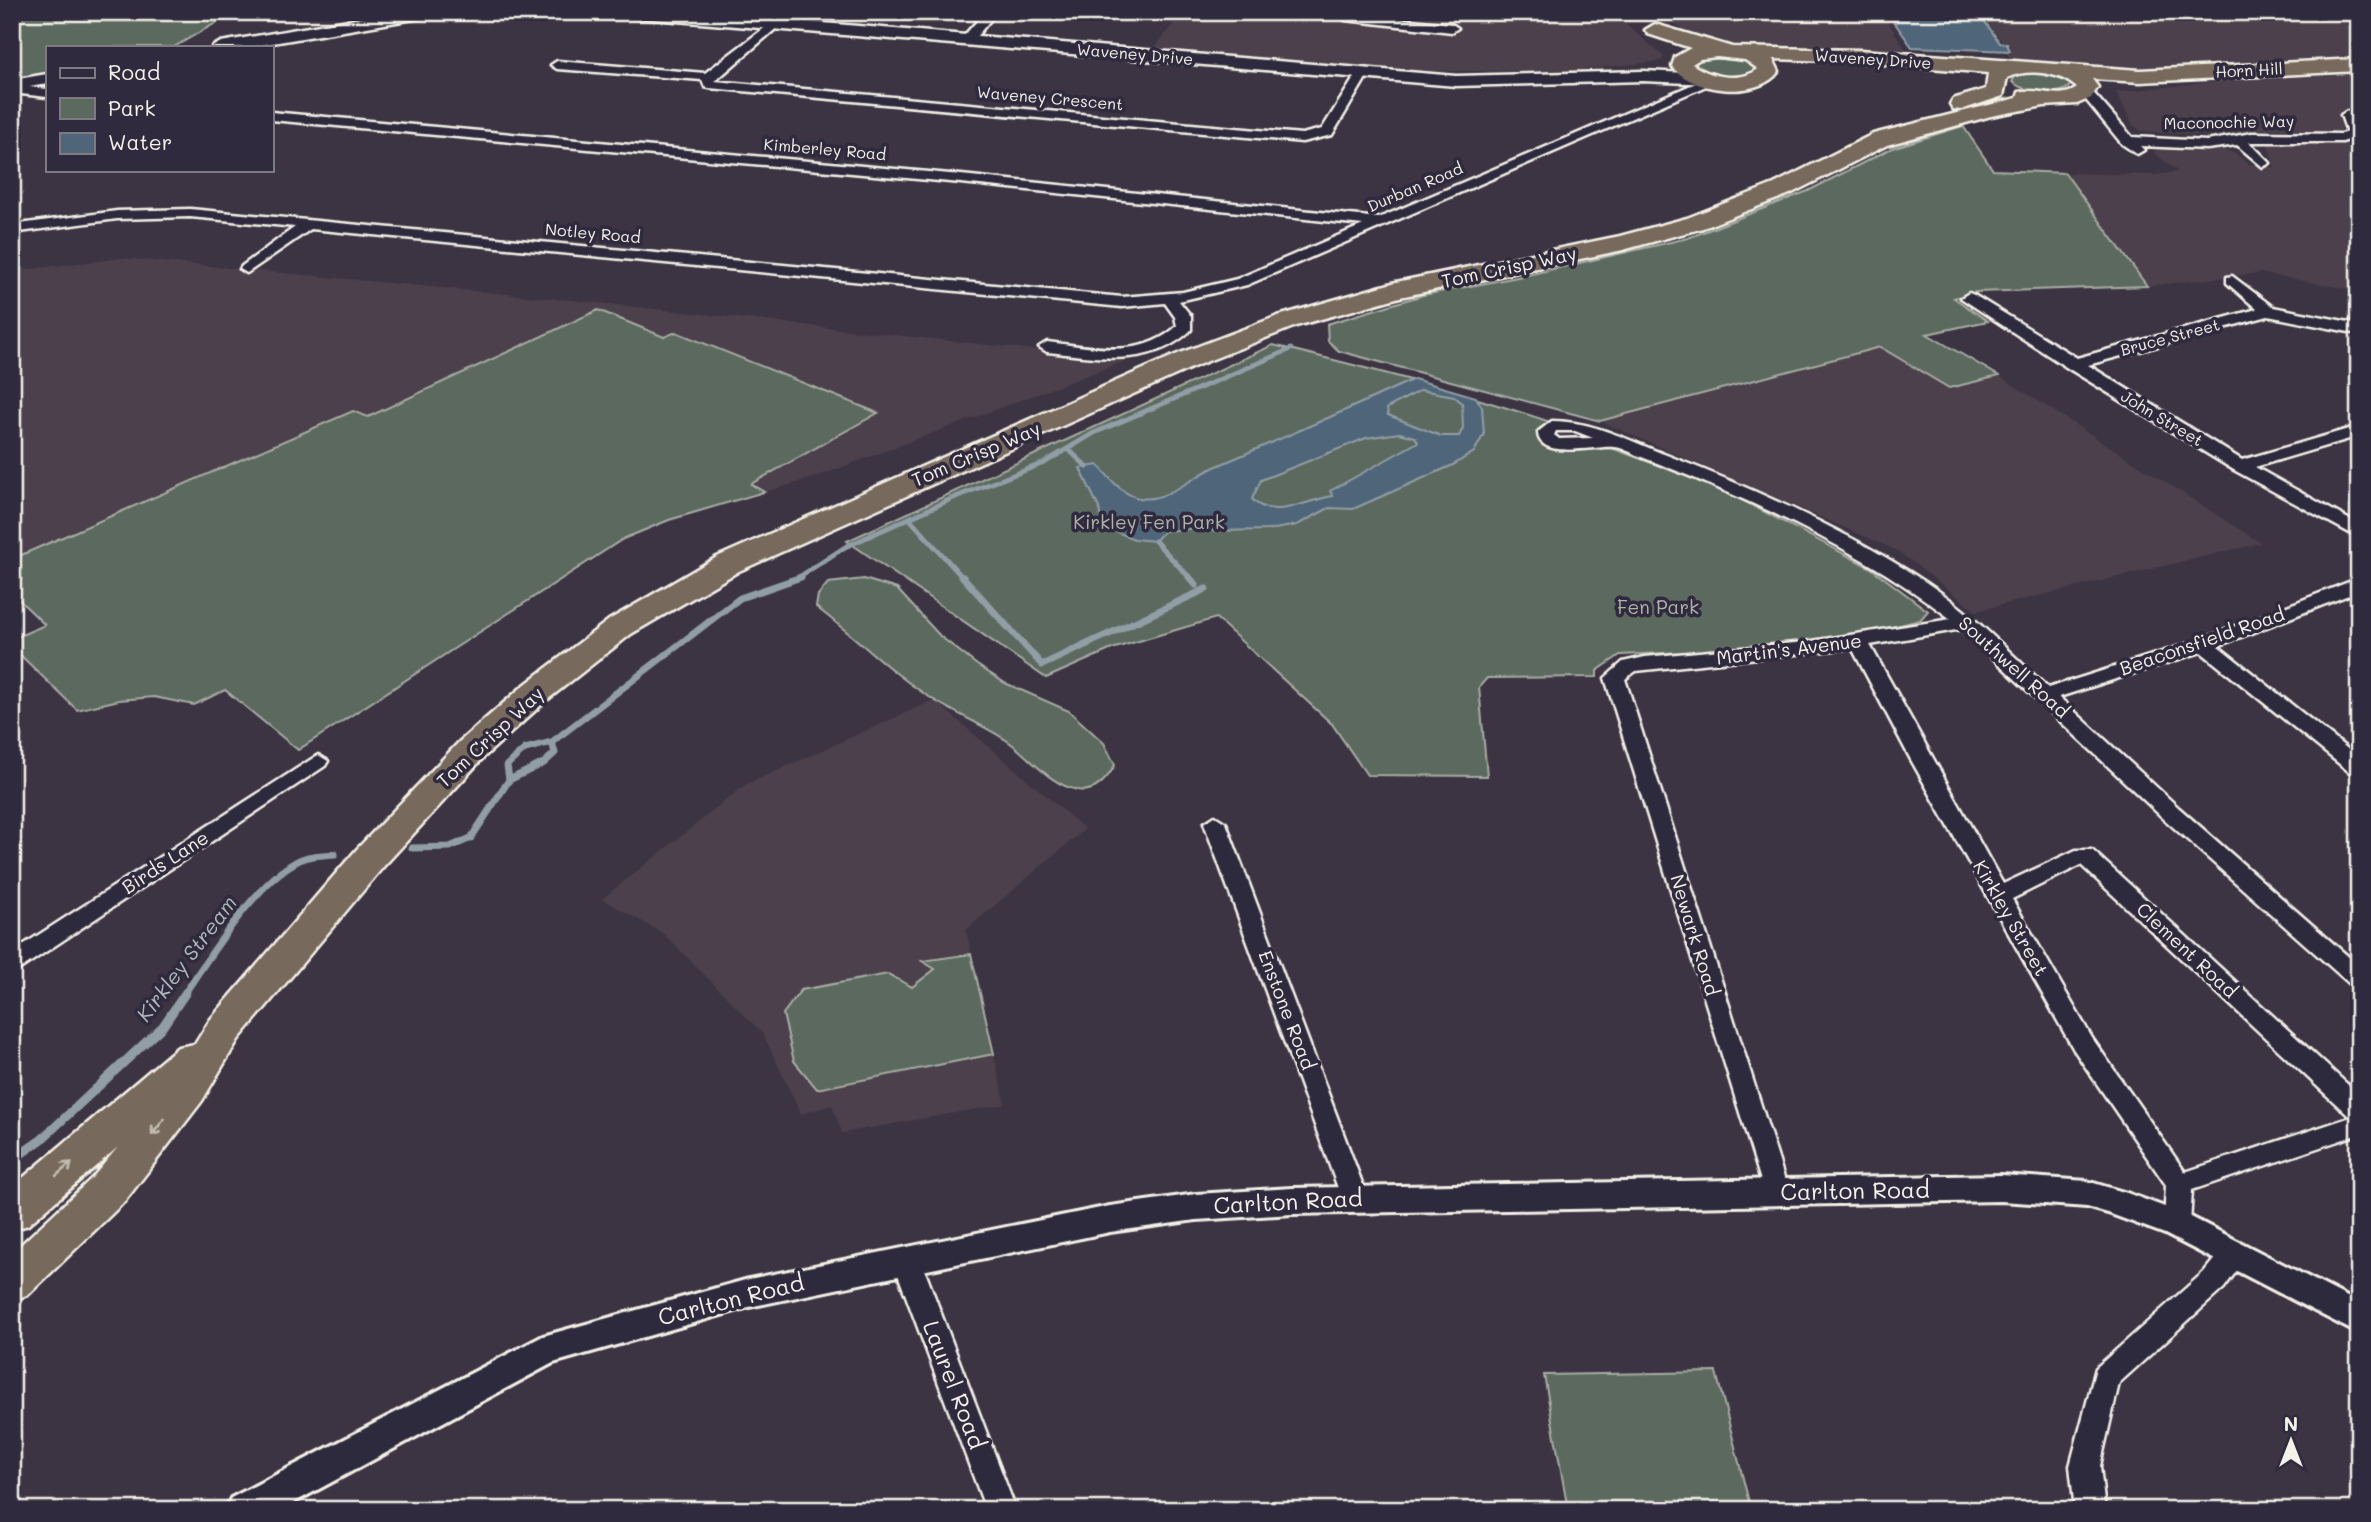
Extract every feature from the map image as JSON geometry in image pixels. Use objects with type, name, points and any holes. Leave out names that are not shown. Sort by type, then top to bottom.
[{"type":"highway","points":[[1636,12],[1655,30],[1689,72],[1705,83]]},
{"type":"highway","points":[[1655,30],[1761,60],[1769,71]]},
{"type":"highway","points":[[1682,61],[1695,53],[1727,51]]},
{"type":"highway","name":"Waveney Drive","points":[[1727,51],[1860,56],[2002,78]]},
{"type":"highway","name":"Waveney Drive","points":[[1705,83],[1752,80],[1769,71],[1804,62],[1839,61],[1941,69],[2002,78]]},
{"type":"highway","name":"Horn Hill","points":[[2002,78],[2052,70],[2140,76],[2359,65]]},
{"type":"highway","points":[[2052,70],[2079,79],[2087,91]]},
{"type":"highway","name":"Horn Hill","points":[[2055,99],[2140,76]]},
{"type":"highway","points":[[2002,78],[2021,95],[2055,99]]},
{"type":"highway","name":"Tom Crisp Way","points":[[18,1275],[109,1189],[187,1090],[224,1030],[369,858],[471,751],[535,693],[620,627],[728,564],[1189,359],[1274,326],[1396,290],[1623,243],[1695,223],[1782,189],[1913,120],[1996,92],[2002,78]]},
{"type":"highway","name":"Tom Crisp Way","points":[[1881,139],[1901,136],[1987,110],[2055,99]]},
{"type":"highway","name":"Tom Crisp Way","points":[[12,1213],[224,1030]]},
{"type":"main road","points":[[228,46],[426,12]]},
{"type":"main road","name":"Waveney Drive","points":[[628,12],[1472,82],[1643,76],[1705,83]]},
{"type":"main road","name":"Waveney Drive","points":[[1643,76],[1682,61]]},
{"type":"main road","points":[[12,87],[46,79]]},
{"type":"street","points":[[967,40],[991,12]]},
{"type":"street","points":[[1349,18],[1404,18],[1452,28]]},
{"type":"street","points":[[708,77],[775,24]]},
{"type":"street","name":"Waveney Crescent","points":[[557,65],[708,77],[709,84],[715,86],[1302,138],[1327,132],[1363,73]]},
{"type":"street","name":"Durban Road","points":[[1170,300],[1206,294],[1242,282],[1301,254],[1312,253],[1376,222],[1705,83]]},
{"type":"street","points":[[12,87],[46,93]]},
{"type":"street","points":[[2087,91],[2099,101],[2102,111],[2138,151]]},
{"type":"street","points":[[1657,93],[1672,98]]},
{"type":"street","points":[[2055,99],[2102,111]]},
{"type":"street","name":"Maconochie Way","points":[[2127,141],[2240,141],[2252,137],[2342,138],[2354,134],[2347,115]]},
{"type":"street","name":"Kimberley Road","points":[[273,116],[934,176],[1376,222]]},
{"type":"street","points":[[2240,141],[2263,163]]},
{"type":"street","name":"Notley Road","points":[[12,229],[85,218],[155,214],[209,215],[1122,302],[1170,300]]},
{"type":"street","points":[[247,269],[309,224]]},
{"type":"street","points":[[2232,280],[2268,312],[2359,329]]},
{"type":"street","name":"John Street","points":[[1969,298],[2240,466],[2359,533]]},
{"type":"street","points":[[1046,347],[1124,355],[1137,353],[1180,333],[1185,327],[1183,316],[1170,300]]},
{"type":"street","name":"Bruce Street","points":[[2073,364],[2268,312]]},
{"type":"street","points":[[2240,466],[2359,431]]},
{"type":"street","name":"Southwell Road","points":[[1612,442],[1721,482],[1872,557],[1922,588],[1966,622],[2171,813],[2359,979]]},
{"type":"street","name":"Beaconsfield Road","points":[[2045,695],[2204,645],[2353,591]]},
{"type":"street","name":"Martin's Avenue","points":[[1615,678],[1630,666],[1645,663],[1733,657],[1858,641],[1966,622]]},
{"type":"street","name":"Kirkley Street","points":[[1858,641],[2083,1044],[2179,1184]]},
{"type":"street","points":[[2204,645],[2359,769]]},
{"type":"street","name":"Newark Road","points":[[1615,678],[1776,1193]]},
{"type":"street","name":"Birds Lane","points":[[12,962],[318,761]]},
{"type":"street","name":"Enstone Road","points":[[1215,823],[1306,1061],[1355,1199]]},
{"type":"street","name":"Clement Road","points":[[1998,896],[2084,855],[2359,1110]]},
{"type":"street","points":[[2177,1225],[2179,1184],[2359,1124]]},
{"type":"street","name":"Carlton Road","points":[[244,1510],[543,1351],[749,1293],[1110,1219],[1196,1207],[1355,1199],[2001,1188],[2087,1194],[2177,1225],[2359,1320]]},
{"type":"street","points":[[2090,1510],[2085,1466],[2106,1377],[2214,1280],[2234,1255]]},
{"type":"street","name":"Laurel Road","points":[[906,1261],[1000,1510]]},
{"type":"shaded area","points":[[1182,12],[1501,12],[1508,20],[1612,12],[1664,57],[1660,61],[1570,71],[1431,71],[1154,49]]},
{"type":"shaded area","points":[[1656,12],[1881,12],[1909,54],[1721,45],[1694,36]]},
{"type":"shaded area","points":[[1978,12],[2359,12],[2359,59],[2094,70],[2011,60],[2005,51],[2010,51]]},
{"type":"shaded area","points":[[2350,72],[2359,80],[2359,125],[2355,114],[2342,113],[2342,130],[2327,133],[2270,129],[2209,136],[2141,131],[2133,125],[2116,92],[2262,77]]},
{"type":"shaded area","points":[[2359,140],[2359,291],[2260,273],[2147,286],[2065,173],[2156,175],[2178,172],[2153,152],[2166,147],[2223,150],[2235,153],[2249,164],[2275,167],[2267,142]]},
{"type":"shaded area","points":[[122,258],[581,301],[1128,360],[816,477],[669,520],[623,539],[298,750],[225,690],[194,705],[154,697],[119,700],[77,710],[12,647],[12,639],[45,625],[12,593],[12,271]]},
{"type":"shaded area","points":[[1880,347],[1949,388],[1999,376],[2261,543],[1976,611],[1898,551],[1600,421]]},
{"type":"shaded area","points":[[934,700],[1085,829],[966,930],[1005,1104],[842,1133],[832,1105],[801,1114],[763,1034],[664,934],[602,899],[745,785]]},
{"type":"green space","points":[[12,12],[235,12],[176,46],[46,46],[46,73],[12,80]]},
{"type":"green space","points":[[1732,55],[1757,65],[1759,71],[1734,77],[1692,67],[1695,58]]},
{"type":"green space","points":[[2029,72],[2058,76],[2071,85],[2050,93],[2025,89],[2012,82],[2016,74]]},
{"type":"green space","points":[[1963,126],[1993,170],[2065,173],[2147,286],[1976,292],[1954,298],[1988,321],[1927,334],[1999,376],[1949,388],[1880,347],[1600,421],[1339,351],[1328,341],[1327,324],[1423,295],[1523,276],[1688,238],[1808,191],[1892,148]]},
{"type":"green space","points":[[598,310],[664,337],[676,332],[878,413],[751,484],[764,492],[669,520],[623,539],[298,750],[225,690],[194,705],[154,697],[119,700],[77,710],[12,647],[12,639],[45,625],[12,593],[12,559],[353,411],[368,417]]},
{"type":"green space","name":"Kirkley Fen Park","points":[[1273,345],[1482,400],[1550,422],[1538,429],[1538,438],[1548,445],[1606,446],[1719,488],[1871,568],[1928,611],[1920,620],[1871,632],[1751,649],[1620,655],[1597,671],[1597,677],[1487,678],[1479,687],[1487,776],[1367,775],[1332,724],[1216,618],[1112,649],[1046,678],[847,541]]},
{"type":"green space","points":[[864,579],[897,589],[940,636],[977,665],[1005,683],[1069,711],[1104,743],[1115,765],[1109,775],[1100,784],[1084,791],[1058,783],[1009,742],[919,690],[816,607],[818,595],[828,583]]},
{"type":"green space","points":[[971,954],[994,1054],[817,1089],[794,1061],[783,1014],[801,990],[888,974],[912,987],[935,969],[922,961]]},
{"type":"green space","points":[[1716,1372],[1751,1510],[1568,1510],[1544,1375]]},
{"type":"water","points":[[1887,12],[1978,12],[2000,43],[2007,44],[2010,51],[1912,47]]},
{"type":"water","points":[[1414,379],[1476,397],[1482,407],[1484,434],[1474,452],[1453,465],[1353,509],[1329,508],[1297,525],[1269,530],[1213,531],[1202,528],[1164,531],[1155,541],[1134,539],[1102,526],[1099,508],[1080,468],[1098,465],[1127,493],[1139,498],[1159,497],[1208,470]],"holes":[[[1421,390],[1454,396],[1462,403],[1463,428],[1459,436],[1441,436],[1388,415],[1387,408]],[[1399,433],[1415,437],[1418,442],[1330,491],[1333,496],[1280,509],[1260,506],[1252,499],[1261,480],[1366,438]]]},
{"type":"waterway","points":[[797,578],[845,547],[958,496],[1044,463],[1094,433],[1291,349]]},
{"type":"waterway","points":[[1068,449],[1087,467]]},
{"type":"waterway","points":[[910,519],[964,579]]},
{"type":"waterway","points":[[1155,541],[1191,579]]},
{"type":"waterway","points":[[797,578],[801,577]]},
{"type":"waterway","points":[[963,577],[1042,665],[1206,589]]},
{"type":"waterway","points":[[1189,577],[1196,585]]},
{"type":"waterway","points":[[552,742],[740,598],[797,578]]},
{"type":"waterway","points":[[509,780],[507,765],[525,749],[552,742]]},
{"type":"waterway","points":[[509,780],[544,763],[555,753],[552,742]]},
{"type":"waterway","points":[[412,848],[450,847],[471,838],[509,780]]},
{"type":"waterway","name":"Kirkley Stream","points":[[185,993],[239,916],[274,878],[291,865],[308,857],[335,854]]},
{"type":"waterway","name":"Kirkley Stream","points":[[12,1160],[41,1140],[163,1026],[186,992]]},
{"type":"park label","name":"Fen Park","points":[[1658,607]]}]
